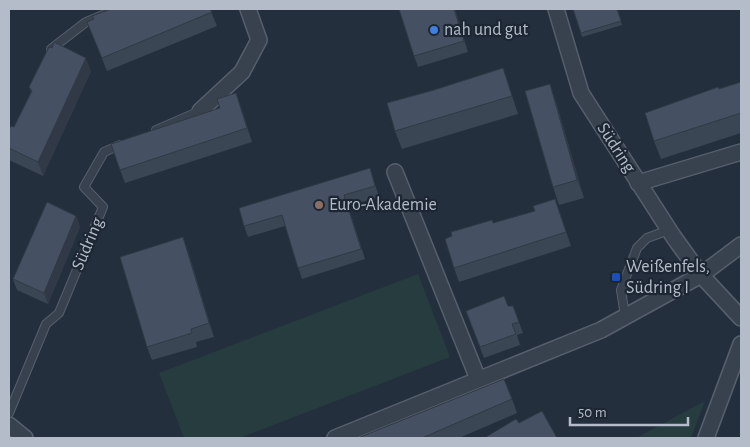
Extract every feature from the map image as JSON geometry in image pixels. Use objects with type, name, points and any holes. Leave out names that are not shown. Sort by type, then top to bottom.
[{"type":"street","points":[[200,111],[242,72],[259,40],[248,9]]},
{"type":"street","name":"Südring","points":[[556,9],[581,93],[669,230],[701,275],[741,318]]},
{"type":"street","points":[[638,183],[741,152]]},
{"type":"street","points":[[395,172],[478,380]]},
{"type":"street","points":[[334,438],[576,341],[701,275],[741,245]]},
{"type":"street","points":[[706,438],[741,344]]},
{"type":"street","points":[[9,425],[25,438]]},
{"type":"lane","points":[[44,59],[48,51],[86,22],[117,9]]},
{"type":"lane","points":[[149,133],[200,111]]},
{"type":"lane","name":"Südring","points":[[9,413],[46,324],[59,312],[103,207],[84,187],[104,152],[131,140]]},
{"type":"lane","points":[[625,316],[622,290],[637,248],[647,238],[669,230]]},
{"type":"green space","points":[[418,274],[450,357],[240,438],[184,438],[159,373]]},
{"type":"green space","points":[[705,401],[691,438],[636,438]]},
{"type":"building","points":[[111,9],[210,9],[212,12],[102,58],[87,22],[94,19],[92,16]]},
{"type":"building","name":"nah und gut","points":[[399,9],[454,9],[464,41],[414,56]]},
{"type":"building","points":[[573,9],[617,9],[621,21],[581,33]]},
{"type":"building","points":[[54,42],[86,58],[38,162],[9,148],[9,130],[11,126],[14,127],[32,91],[29,87],[49,47],[52,48]]},
{"type":"building","points":[[503,68],[512,96],[395,131],[387,103]]},
{"type":"building","points":[[741,82],[741,113],[654,141],[645,113],[718,87],[719,89]]},
{"type":"building","points":[[550,84],[577,180],[553,187],[525,91]]},
{"type":"building","points":[[236,93],[247,128],[120,170],[111,144],[220,108],[217,99]]},
{"type":"building","points":[[370,168],[375,186],[344,195],[361,249],[298,268],[282,215],[244,226],[239,208]]},
{"type":"building","points":[[555,199],[566,232],[454,268],[445,239],[452,236],[451,232],[492,220],[493,223],[535,211],[533,206]]},
{"type":"building","points":[[47,202],[76,216],[44,293],[13,279]]},
{"type":"building","points":[[183,237],[209,323],[191,329],[192,333],[147,347],[120,257]]},
{"type":"building","points":[[504,296],[508,306],[513,306],[519,322],[512,324],[516,334],[480,347],[466,311]]},
{"type":"building","points":[[504,379],[512,399],[422,438],[358,438]]},
{"type":"building","points":[[542,411],[557,438],[486,437],[516,419],[519,423]]},
{"type":"place","name":"nah und gut","points":[[434,30]]},
{"type":"place","name":"Euro-Akademie","points":[[319,205]]},
{"type":"place","name":"Weißenfels, Südring I","points":[[616,277]]}]
